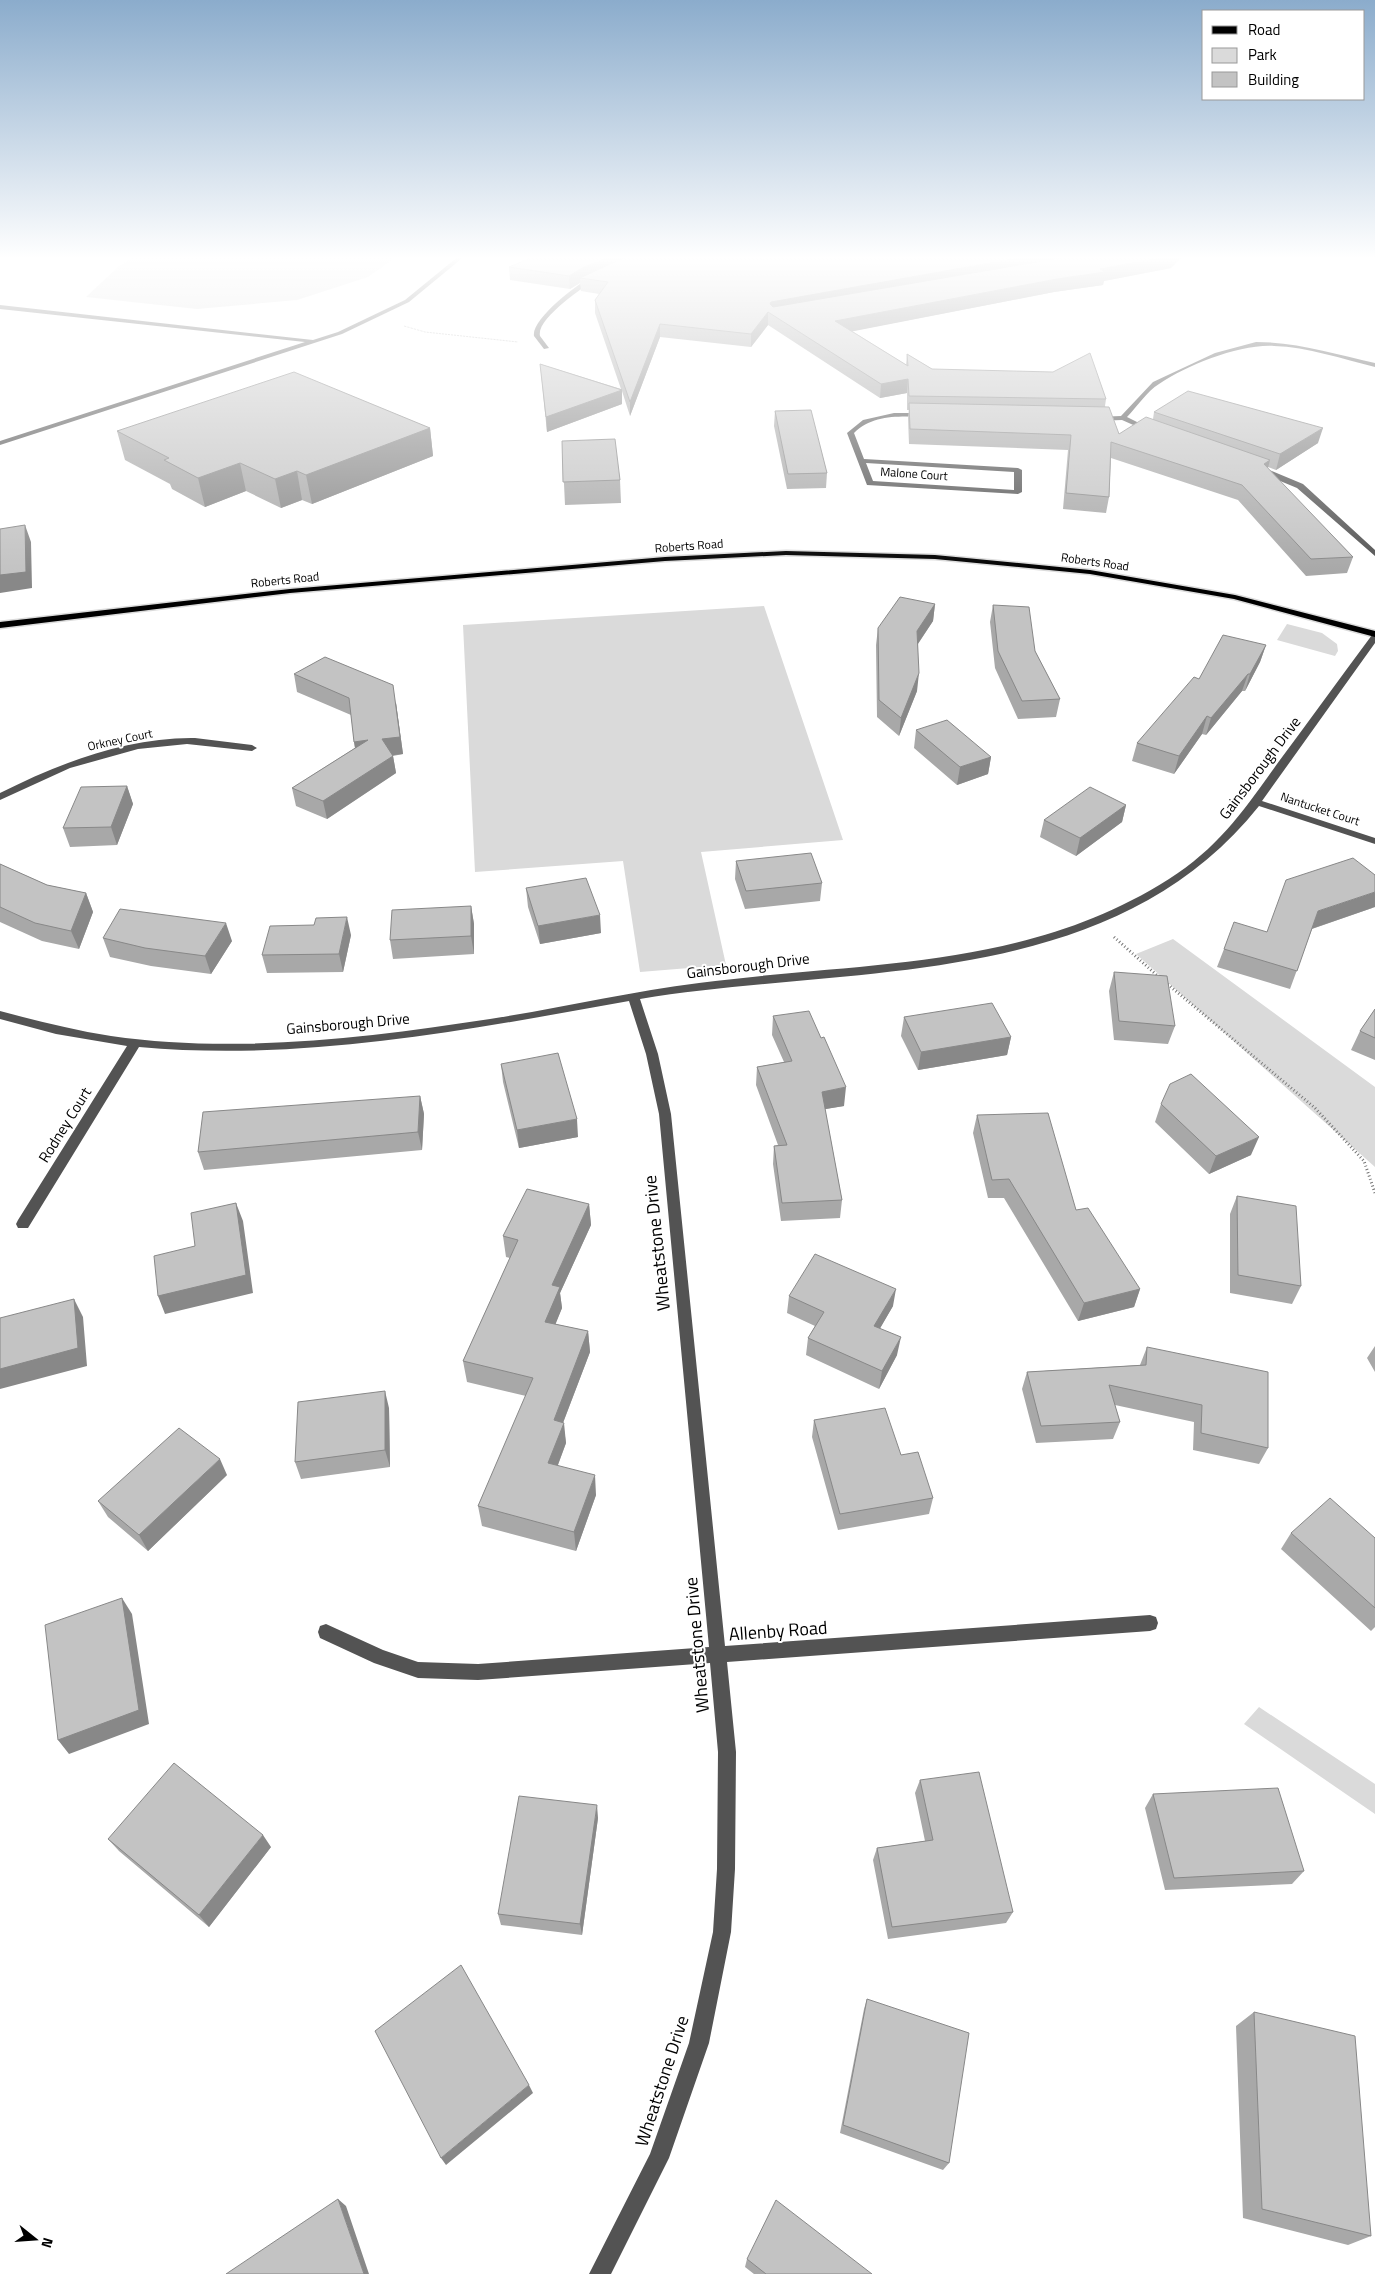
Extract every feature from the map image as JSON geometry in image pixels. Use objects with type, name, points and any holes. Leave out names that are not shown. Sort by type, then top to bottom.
[{"type":"main road","name":"Roberts Road","points":[[0,625],[290,591],[665,559],[795,553],[935,557],[1090,572],[1235,597],[1375,636]]},
{"type":"street","points":[[0,443],[257,361]]},
{"type":"street","points":[[1123,418],[1155,383],[1203,361]]},
{"type":"street","points":[[1359,361],[1375,365]]},
{"type":"street","name":"Malone Court","points":[[862,461],[1018,470],[1018,492],[870,483],[850,433],[855,427],[867,421],[887,416],[906,414],[935,415]]},
{"type":"street","points":[[1091,419],[1123,418],[1158,434]]},
{"type":"street","points":[[1249,465],[1300,486],[1375,554]]},
{"type":"street","name":"Gainsborough Drive","points":[[0,1015],[48,1028],[135,1044],[261,1046],[357,1040],[463,1027],[633,996],[777,976],[936,963],[1026,944],[1097,922],[1144,898],[1195,866],[1233,830],[1256,802],[1375,636]]},
{"type":"street","name":"Orkney Court","points":[[0,797],[66,767],[127,749],[187,741],[252,748]]},
{"type":"street","name":"Nantucket Court","points":[[1256,802],[1375,841]]},
{"type":"street","name":"Wheatstone Drive","points":[[600,2274],[659,2158],[699,2043],[722,1932],[726,1869],[727,1752],[716,1656],[711,1575],[665,1114],[652,1054],[633,996]]},
{"type":"street","name":"Rodney Court","points":[[23,1224],[135,1044]]},
{"type":"street","name":"Allenby Road","points":[[326,1632],[380,1657],[418,1670],[478,1672],[1150,1623]]},
{"type":"path","points":[[1097,922],[1205,1017],[1315,1108],[1364,1161],[1375,1193]]},
{"type":"green space","points":[[764,606],[843,840],[701,852],[726,965],[640,972],[623,861],[475,872],[463,625]]},
{"type":"green space","points":[[1287,624],[1322,633],[1337,644],[1338,651],[1335,656],[1277,640]]},
{"type":"green space","points":[[1173,939],[1375,1087],[1375,1167],[1136,954]]},
{"type":"green space","points":[[1259,1707],[1375,1784],[1375,1814],[1244,1724]]},
{"type":"building","points":[[616,361],[646,361],[630,402]]},
{"type":"building","points":[[845,361],[900,361],[908,366],[908,361],[919,361],[932,369],[1053,372],[1074,361],[1093,361],[1106,399],[909,396],[908,379],[881,384]]},
{"type":"building","points":[[540,364],[622,390],[546,417]]},
{"type":"building","points":[[294,372],[430,428],[306,475],[297,471],[275,479],[240,463],[198,478],[164,460],[169,458],[117,431]]},
{"type":"building","points":[[1188,391],[1323,428],[1280,454],[1154,412]]},
{"type":"building","points":[[909,403],[1109,407],[1119,434],[1146,417],[1270,460],[1264,464],[1353,557],[1311,559],[1242,485],[1111,442],[1109,497],[1066,493],[1071,435],[910,429]]},
{"type":"building","points":[[811,410],[827,473],[788,474],[775,411]]},
{"type":"building","points":[[615,439],[620,480],[563,482],[562,441]]},
{"type":"building","points":[[25,525],[26,572],[0,575],[0,529]]},
{"type":"building","points":[[900,597],[935,604],[917,631],[919,673],[901,718],[879,700],[878,628]]},
{"type":"building","points":[[993,605],[1029,607],[1035,651],[1060,699],[1022,701],[998,651]]},
{"type":"building","points":[[1223,635],[1266,645],[1250,674],[1211,718],[1207,716],[1179,756],[1137,743],[1194,677],[1199,679]]},
{"type":"building","points":[[325,657],[393,685],[400,737],[382,739],[393,756],[323,801],[292,788],[368,740],[354,742],[349,698],[294,674]]},
{"type":"building","points":[[947,720],[991,757],[960,767],[916,730]]},
{"type":"building","points":[[127,786],[111,827],[63,828],[81,787]]},
{"type":"building","points":[[1090,787],[1126,805],[1080,838],[1044,820]]},
{"type":"building","points":[[811,853],[822,883],[746,891],[736,861]]},
{"type":"building","points":[[1353,858],[1375,875],[1375,892],[1318,911],[1297,971],[1224,949],[1234,922],[1267,932],[1286,880]]},
{"type":"building","points":[[0,864],[47,885],[86,893],[71,931],[35,923],[0,907]]},
{"type":"building","points":[[586,878],[600,915],[538,926],[526,888]]},
{"type":"building","points":[[471,906],[471,936],[390,940],[392,910]]},
{"type":"building","points":[[120,909],[226,923],[205,956],[145,948],[103,938]]},
{"type":"building","points":[[347,917],[339,954],[262,955],[270,926],[314,925],[316,918]]},
{"type":"building","points":[[1114,972],[1167,976],[1175,1026],[1119,1021]]},
{"type":"building","points":[[992,1003],[1011,1037],[921,1052],[904,1017]]},
{"type":"building","points":[[1375,1009],[1375,1038],[1360,1031]]},
{"type":"building","points":[[809,1011],[821,1038],[824,1037],[846,1087],[822,1092],[842,1200],[782,1203],[774,1146],[787,1145],[757,1067],[792,1061],[773,1016]]},
{"type":"building","points":[[558,1053],[577,1119],[517,1130],[501,1064]]},
{"type":"building","points":[[1191,1074],[1259,1137],[1216,1156],[1161,1104],[1170,1084]]},
{"type":"building","points":[[420,1096],[418,1132],[198,1152],[203,1112]]},
{"type":"building","points":[[1048,1113],[1076,1210],[1088,1208],[1140,1289],[1084,1303],[1009,1179],[992,1180],[977,1115]]},
{"type":"building","points":[[527,1189],[589,1204],[552,1285],[560,1287],[545,1322],[588,1331],[554,1420],[564,1423],[548,1463],[595,1475],[574,1532],[478,1506],[533,1378],[463,1361],[518,1240],[503,1236]]},
{"type":"building","points":[[1237,1196],[1296,1206],[1301,1286],[1238,1275]]},
{"type":"building","points":[[236,1203],[246,1275],[158,1296],[154,1256],[195,1246],[191,1213]]},
{"type":"building","points":[[815,1254],[896,1289],[874,1326],[901,1337],[882,1371],[808,1338],[824,1312],[789,1296]]},
{"type":"building","points":[[74,1299],[78,1348],[0,1369],[0,1318]]},
{"type":"building","points":[[1147,1347],[1268,1372],[1268,1448],[1201,1433],[1202,1405],[1109,1385],[1120,1422],[1041,1426],[1027,1372],[1146,1365]]},
{"type":"building","points":[[385,1391],[385,1450],[295,1462],[298,1402]]},
{"type":"building","points":[[885,1408],[901,1455],[918,1452],[933,1498],[840,1514],[814,1420]]},
{"type":"building","points":[[179,1428],[220,1459],[139,1535],[98,1501]]},
{"type":"building","points":[[1330,1498],[1375,1538],[1375,1608],[1291,1533]]},
{"type":"building","points":[[122,1598],[139,1710],[58,1740],[45,1625]]},
{"type":"building","points":[[174,1763],[263,1835],[199,1915],[108,1839]]},
{"type":"building","points":[[979,1772],[1013,1912],[892,1927],[877,1848],[933,1840],[920,1780]]},
{"type":"building","points":[[1278,1788],[1304,1871],[1174,1878],[1153,1794]]},
{"type":"building","points":[[519,1796],[597,1805],[580,1924],[498,1914]]},
{"type":"building","points":[[461,1965],[529,2085],[441,2158],[375,2031]]},
{"type":"building","points":[[867,1999],[969,2033],[949,2163],[843,2125]]},
{"type":"building","points":[[1254,2012],[1355,2036],[1371,2236],[1262,2209]]},
{"type":"building","points":[[338,2199],[364,2274],[226,2274]]},
{"type":"building","points":[[776,2200],[872,2274],[766,2274],[747,2259]]}]
